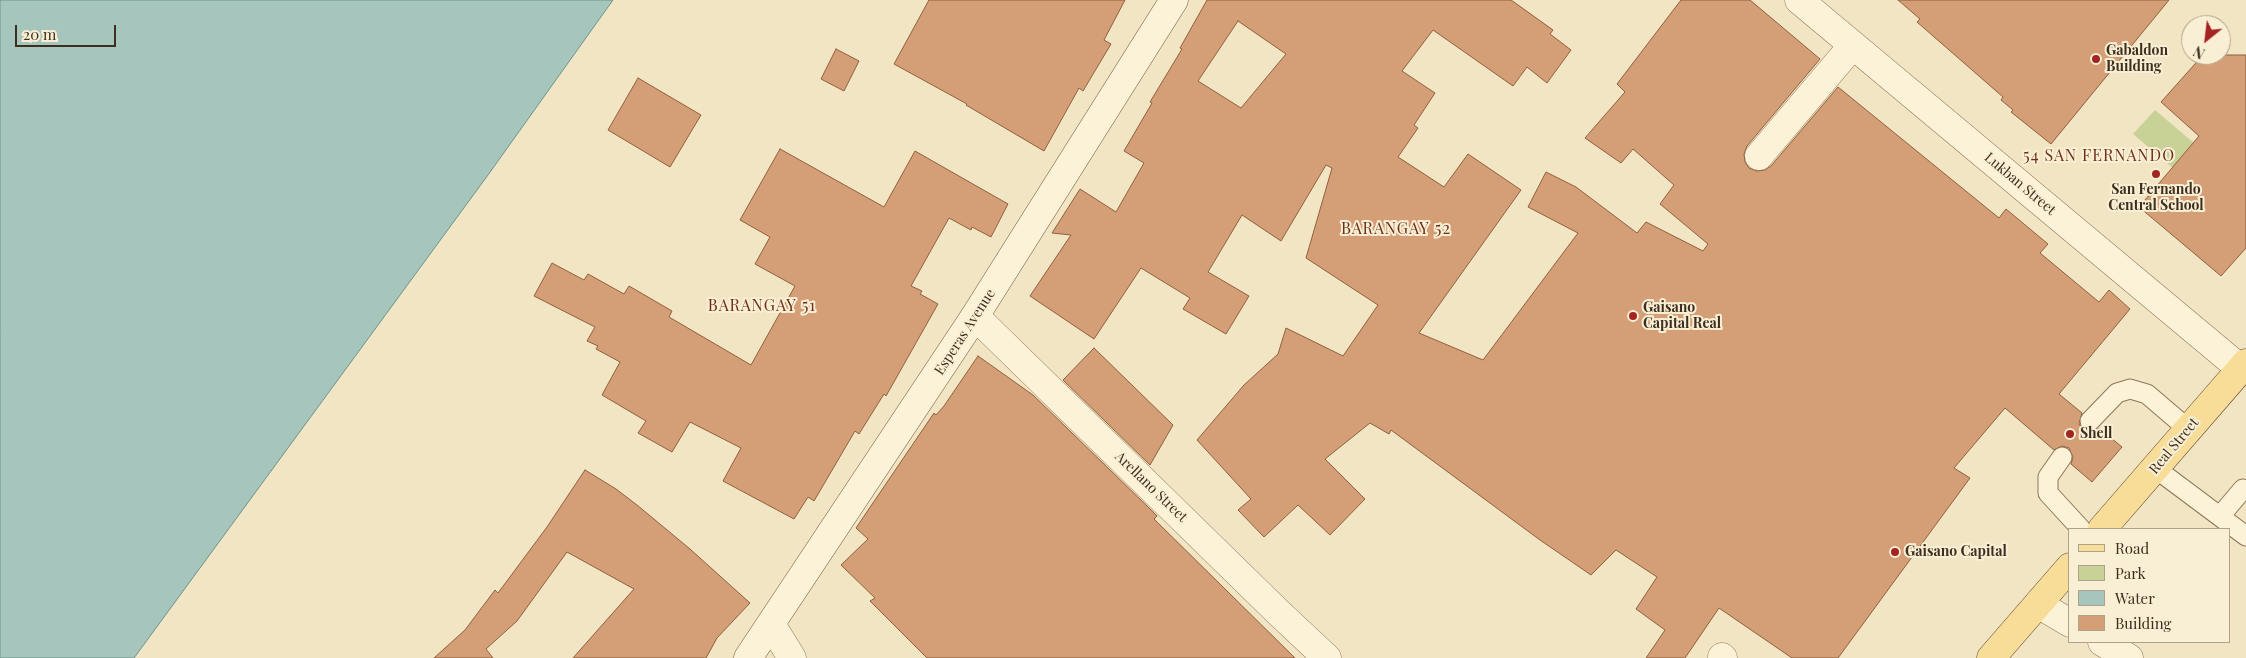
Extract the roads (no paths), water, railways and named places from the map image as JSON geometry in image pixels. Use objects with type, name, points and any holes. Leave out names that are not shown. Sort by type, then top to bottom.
[{"type":"main road","name":"Real Street","points":[[2103,528],[2244,366]]},
{"type":"main road","points":[[1992,658],[2068,569]]},
{"type":"street","name":"Esperas Avenue","points":[[748,658],[976,316],[1174,0]]},
{"type":"street","name":"Lukban Street","points":[[1799,0],[2244,366]]},
{"type":"street","points":[[1759,156],[1853,45]]},
{"type":"street","name":"Arellano Street","points":[[976,316],[1327,658]]},
{"type":"street","points":[[2038,604],[2068,622]]},
{"type":"street","points":[[771,624],[792,658]]},
{"type":"street","points":[[2104,643],[2129,658]]},
{"type":"lane","points":[[2090,420],[2117,393],[2130,389],[2147,394],[2188,429]]},
{"type":"lane","points":[[2062,457],[2048,477],[2048,493],[2081,528]]},
{"type":"lane","points":[[2155,468],[2246,536]]},
{"type":"lane","points":[[2221,516],[2243,489]]},
{"type":"water","points":[[0,0],[613,0],[488,175],[134,658],[0,658]]},
{"type":"place","name":"Gabaldon Building","points":[[2096,59]]},
{"type":"place","name":"San Fernando Central School","points":[[2156,174]]},
{"type":"place","name":"Gaisano Capital Real","points":[[1633,316]]},
{"type":"place","name":"Shell","points":[[2070,434]]},
{"type":"place","name":"Gaisano Capital","points":[[1895,552]]},
{"type":"district","name":"54 SAN FERNANDO","points":[[2099,156]]},
{"type":"district","name":"BARANGAY 52","points":[[1396,229]]},
{"type":"district","name":"BARANGAY 51","points":[[762,306]]}]
